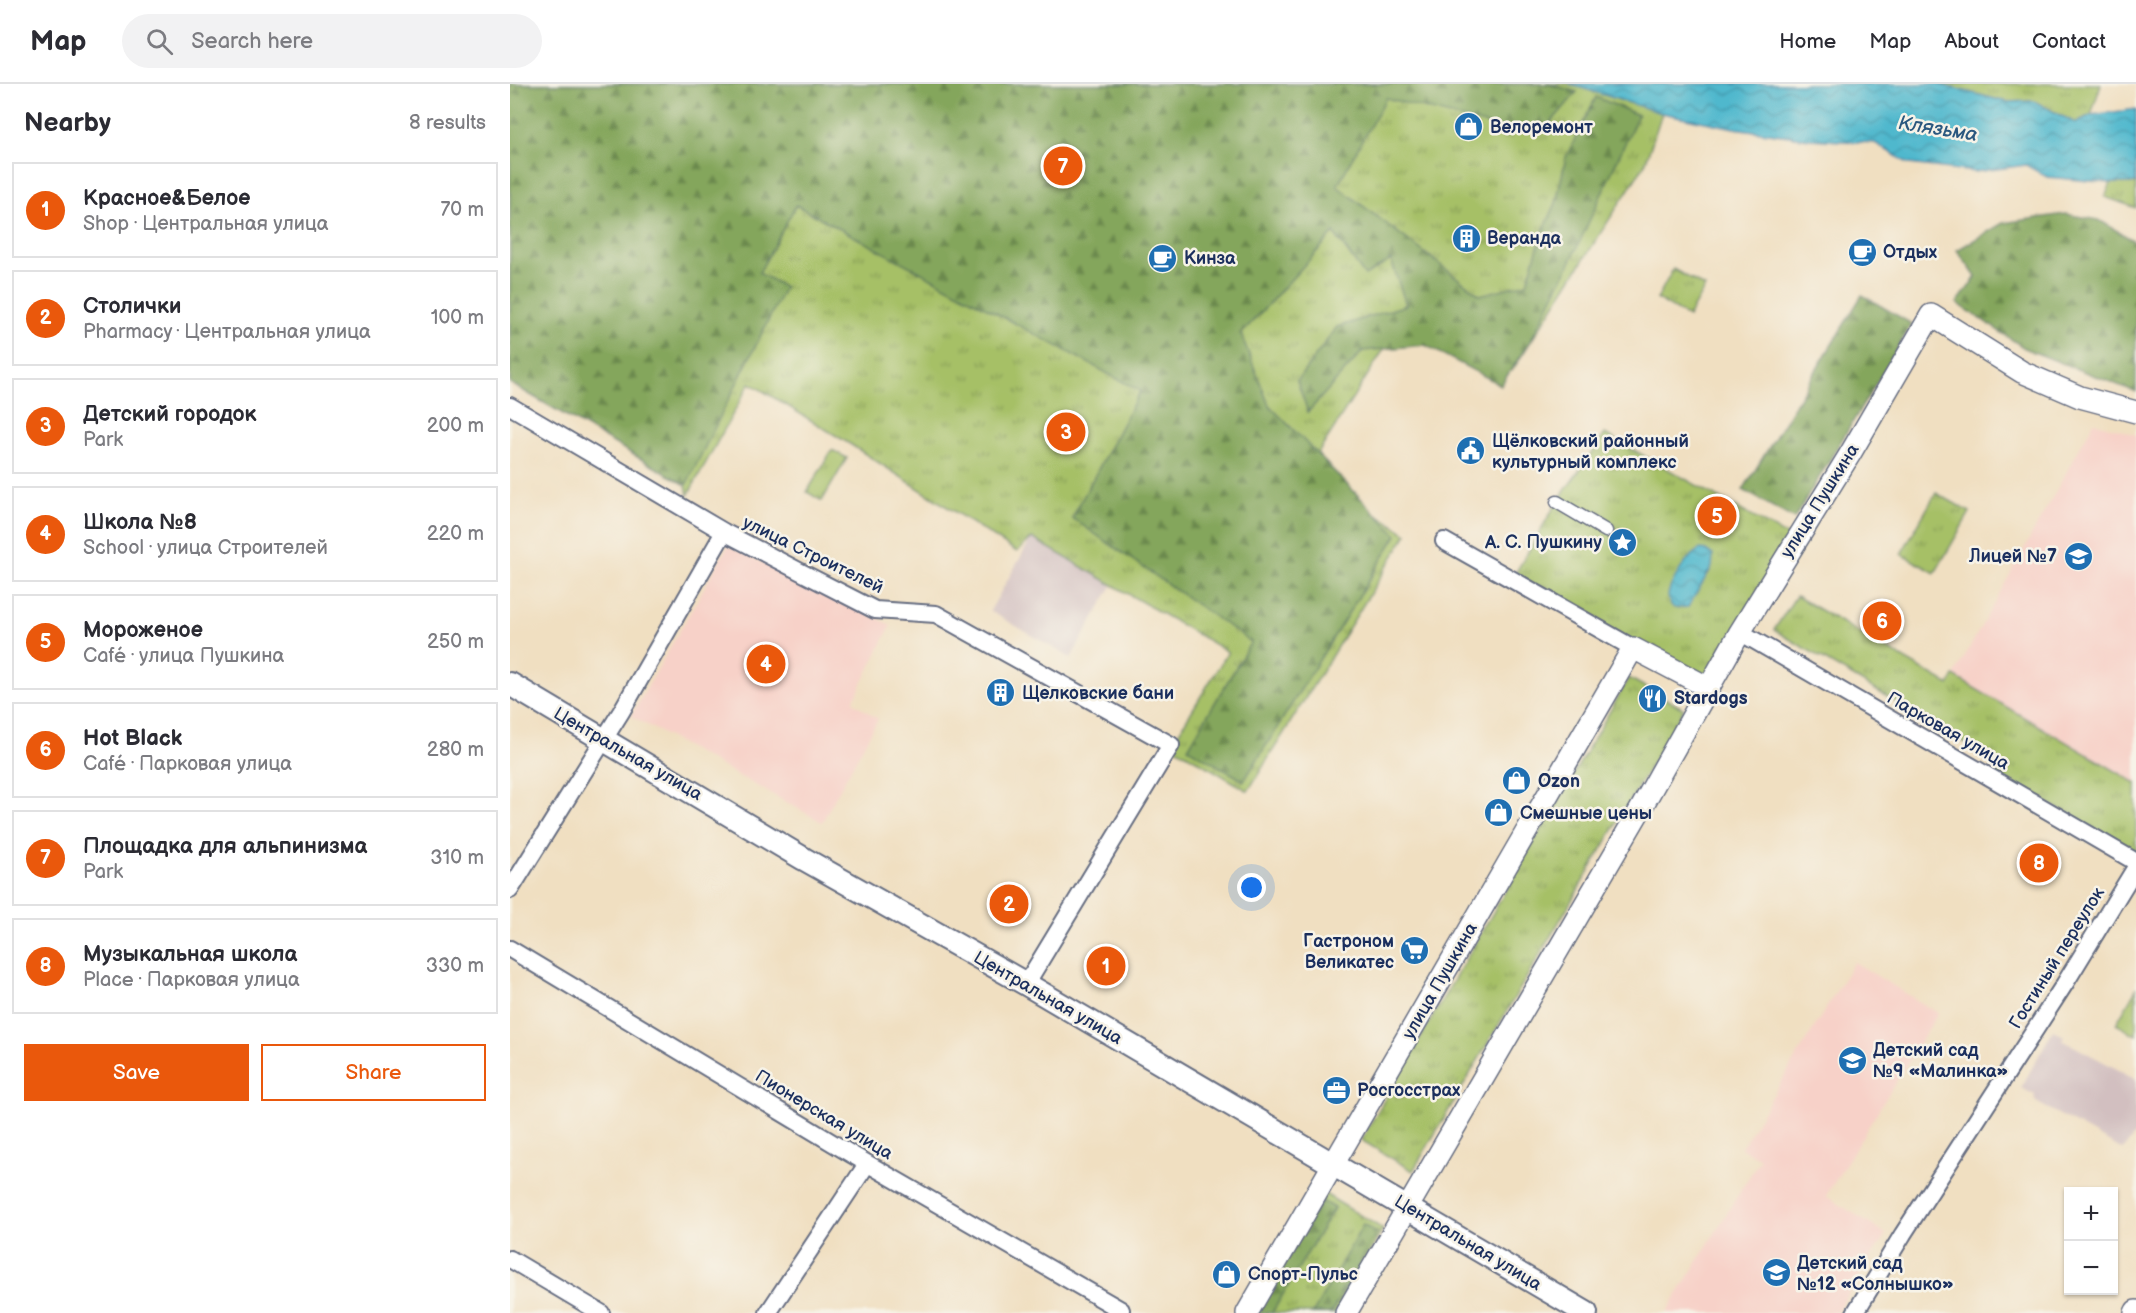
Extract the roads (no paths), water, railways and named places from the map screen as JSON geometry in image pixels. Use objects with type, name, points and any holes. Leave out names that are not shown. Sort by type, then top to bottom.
[{"type":"main road","name":"Центральная улица","points":[[510,684],[811,863],[1026,984],[1586,1313]]},
{"type":"street","name":"улица Пушкина","points":[[1408,1208],[1698,709],[1740,632],[1931,315],[2022,372],[2080,397],[2136,412]]},
{"type":"street","name":"улица Строителей","points":[[510,406],[724,532],[875,610],[936,614],[1171,745],[1026,984]]},
{"type":"street","points":[[1557,502],[1606,531]]},
{"type":"street","points":[[510,890],[604,741],[724,532]]},
{"type":"street","points":[[1444,541],[1633,648],[1709,688]]},
{"type":"street","name":"Парковая улица","points":[[1740,632],[2136,862]]},
{"type":"street","name":"улица Пушкина","points":[[1247,1313],[1633,648]]},
{"type":"street","name":"Гостиный переулок","points":[[1855,1313],[1903,1234],[2064,985],[2136,867]]},
{"type":"street","name":"Пионерская улица","points":[[510,949],[867,1164],[1121,1310]]},
{"type":"street","points":[[768,1313],[867,1164]]},
{"type":"street","points":[[1346,1313],[1408,1208]]},
{"type":"street","points":[[510,1259],[600,1313]]},
{"type":"water","name":"Клязьма","points":[[1569,84],[1937,84],[2007,102],[2034,101],[2075,123],[2091,115],[2136,109],[2136,183],[2047,177],[2026,165],[1975,172],[1909,164],[1875,143],[1810,139],[1734,128],[1662,113]]},
{"type":"water","points":[[1701,549],[1713,555],[1712,567],[1688,607],[1674,608],[1668,598],[1671,586],[1687,560]]},
{"type":"place","name":"Велоремонт","points":[[1469,127]]},
{"type":"place","name":"Площадка для альпинизма","points":[[1063,166]]},
{"type":"place","name":"Веранда","points":[[1466,238]]},
{"type":"place","name":"Отдых","points":[[1862,252]]},
{"type":"place","name":"Кинза","points":[[1163,258]]},
{"type":"place","name":"Детский городок","points":[[1066,432]]},
{"type":"place","name":"Щёлковский районный культурный комплекс","points":[[1471,451]]},
{"type":"place","name":"Мороженое","points":[[1717,516]]},
{"type":"place","name":"А. С. Пушкину","points":[[1623,542]]},
{"type":"place","name":"Лицей №7","points":[[2078,556]]},
{"type":"place","name":"Hot Black","points":[[1882,621]]},
{"type":"place","name":"Школа №8","points":[[766,664]]},
{"type":"place","name":"Щелковские бани","points":[[1001,693]]},
{"type":"place","name":"Stardogs","points":[[1653,698]]},
{"type":"place","name":"Ozon","points":[[1517,781]]},
{"type":"place","name":"Смешные цены","points":[[1499,813]]},
{"type":"place","name":"Музыкальная школа","points":[[2039,863]]},
{"type":"place","name":"Столички","points":[[1009,904]]},
{"type":"place","name":"Гастроном Великатес","points":[[1415,951]]},
{"type":"place","name":"Красное&Белое","points":[[1106,966]]},
{"type":"place","name":"Детский сад №9 «Малинка»","points":[[1852,1060]]},
{"type":"place","name":"Росгосстрах","points":[[1336,1090]]},
{"type":"place","name":"Детский сад №12 «Солнышко»","points":[[1776,1273]]},
{"type":"place","name":"Спорт-Пульс","points":[[1227,1274]]}]
